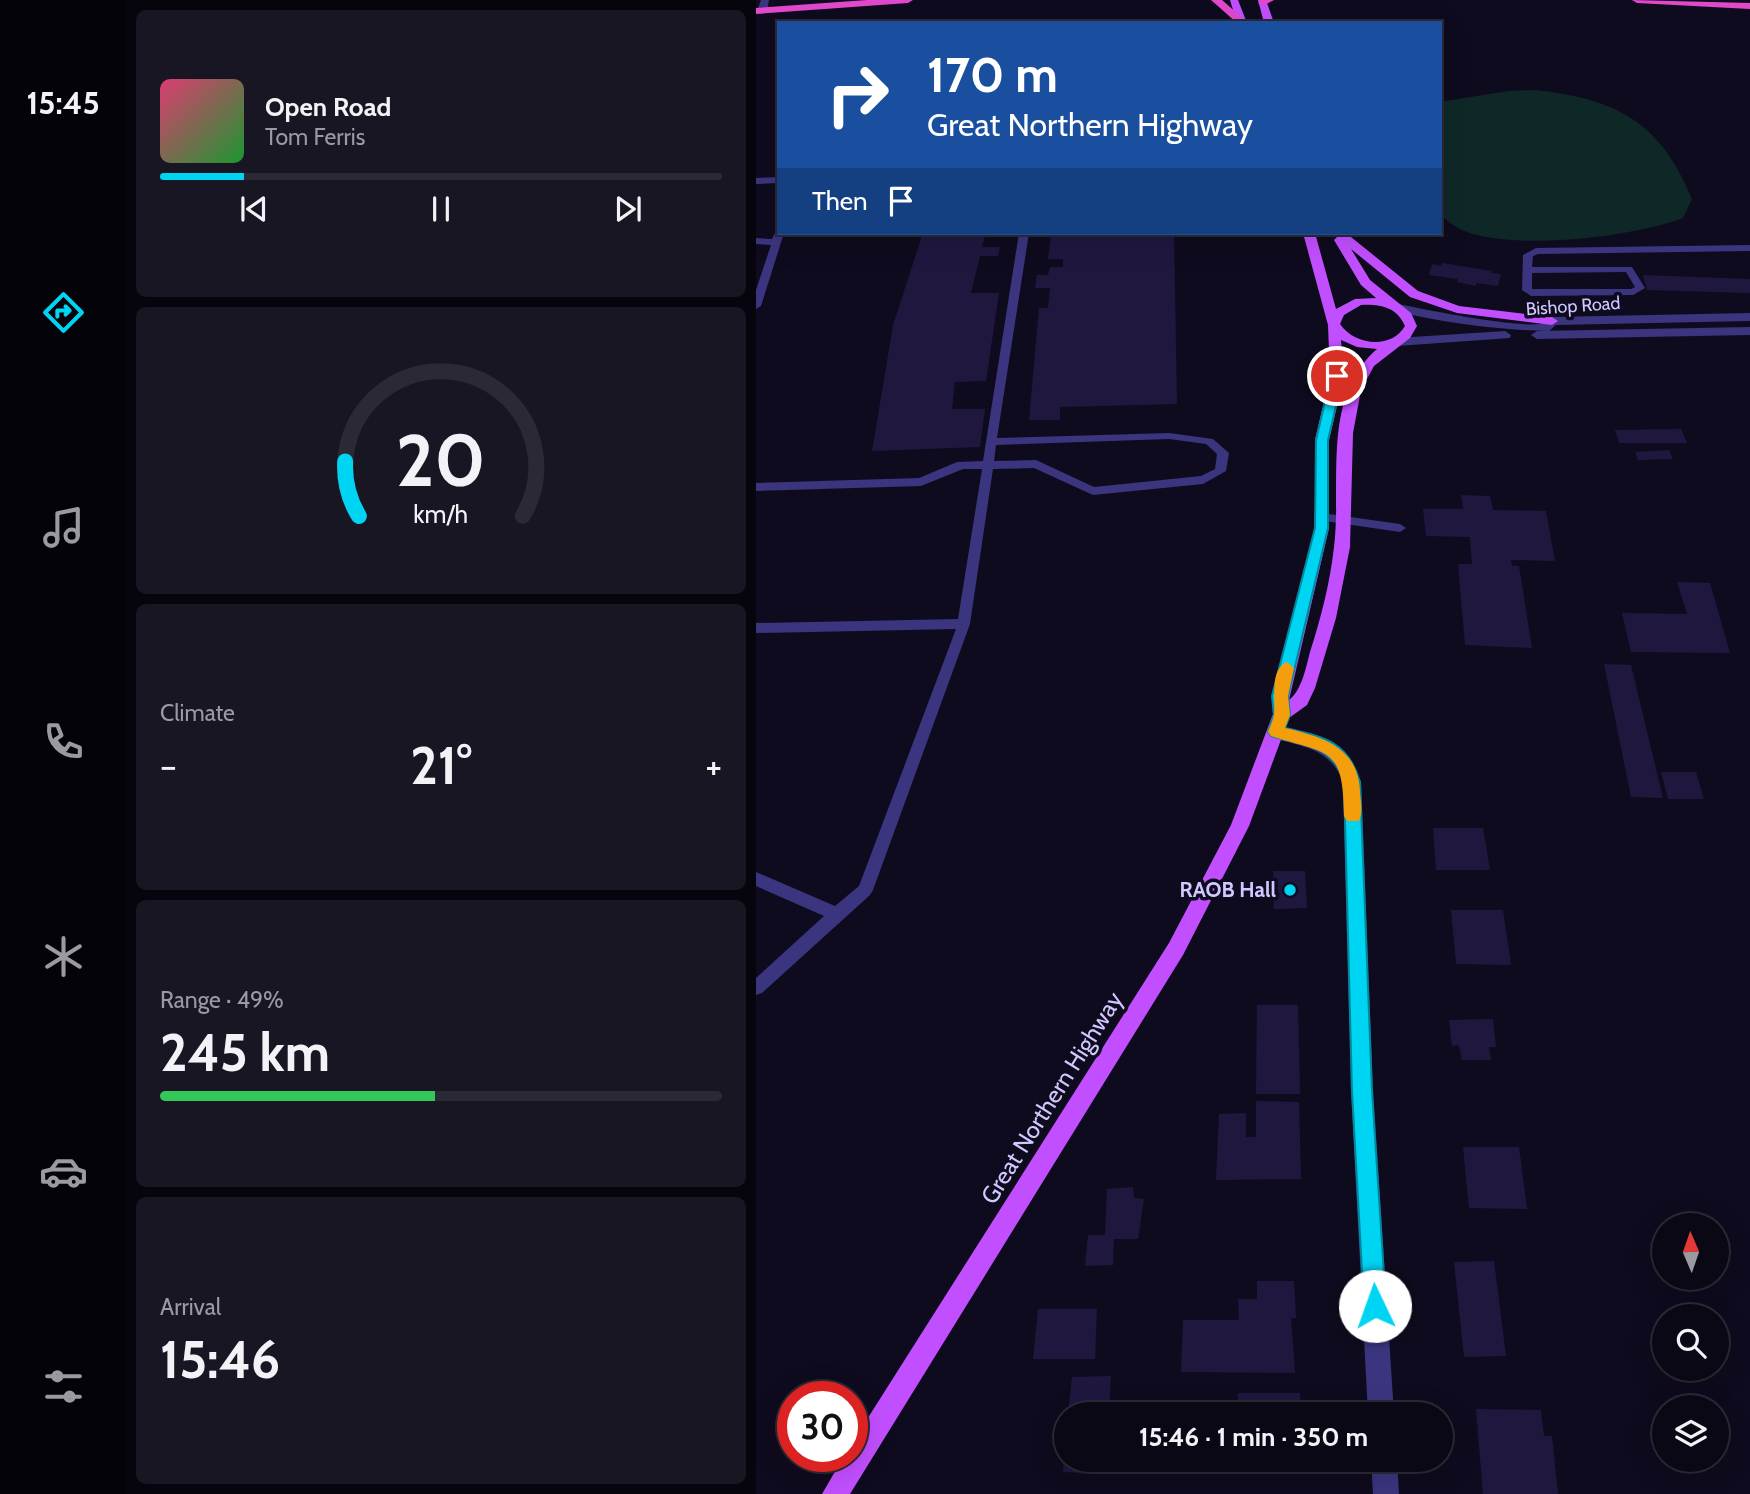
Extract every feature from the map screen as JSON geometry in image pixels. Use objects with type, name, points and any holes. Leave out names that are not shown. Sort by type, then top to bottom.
[{"type":"highway","points":[[760,5],[786,0]]},
{"type":"highway","points":[[760,5],[908,0]]},
{"type":"highway","points":[[1216,0],[1240,21]]},
{"type":"highway","points":[[1637,0],[1750,6]]},
{"type":"main road","points":[[1234,0],[1241,21]]},
{"type":"main road","points":[[1264,1],[1269,21]]},
{"type":"main road","name":"Great Northern Highway","points":[[835,1494],[1176,949],[1240,826],[1279,723],[1280,696],[1316,561],[1322,517],[1322,440],[1337,376],[1334,324],[1309,235]]},
{"type":"main road","points":[[1339,235],[1365,282],[1408,316],[1412,326],[1407,335],[1395,342],[1369,345],[1353,342],[1340,334],[1334,324],[1337,314],[1353,304],[1376,302],[1395,307]]},
{"type":"main road","points":[[1340,235],[1414,294],[1457,309],[1552,321]]},
{"type":"main road","name":"Great Northern Highway","points":[[1279,723],[1301,700],[1307,688],[1336,576],[1345,520],[1346,431],[1354,389],[1374,358],[1395,342]]},
{"type":"street","name":"Bishop Road","points":[[1395,307],[1502,326],[1549,327],[1552,321],[1750,317]]},
{"type":"street","name":"Bishop Road","points":[[1395,342],[1452,336],[1750,331]]},
{"type":"street","points":[[1279,723],[1335,751],[1347,765],[1352,782],[1362,1091],[1380,1402]]},
{"type":"street","points":[[1385,1472],[1386,1494]]},
{"type":"lane","points":[[756,182],[777,182]]},
{"type":"lane","points":[[756,988],[865,890],[964,624],[1024,235]]},
{"type":"lane","points":[[756,242],[778,237]]},
{"type":"lane","points":[[756,306],[778,237]]},
{"type":"lane","points":[[1527,270],[1629,269],[1640,290],[1531,293],[1527,290],[1527,270],[1528,255],[1536,251],[1750,248]]},
{"type":"lane","points":[[756,487],[921,482],[961,465],[1036,464],[1093,491],[1203,480],[1220,471],[1223,453],[1209,441],[1169,436],[991,442]]},
{"type":"lane","points":[[1322,517],[1401,527]]},
{"type":"lane","points":[[756,628],[964,624]]},
{"type":"lane","points":[[756,879],[837,914]]},
{"type":"green space","points":[[1535,90],[1564,94],[1612,108],[1632,119],[1650,133],[1679,172],[1692,199],[1683,218],[1602,236],[1537,241],[1479,236],[1458,228],[1442,216],[1442,102],[1508,91]]},
{"type":"building","points":[[922,235],[985,235],[982,247],[1000,247],[998,256],[980,256],[971,293],[999,293],[986,381],[955,382],[952,409],[985,409],[980,447],[872,451],[893,325]]},
{"type":"building","points":[[1051,235],[1174,235],[1177,404],[1060,407],[1060,420],[1029,420],[1039,308],[1048,308],[1050,288],[1035,288],[1037,275],[1048,275],[1050,267],[1063,267],[1063,259],[1048,259]]},
{"type":"building","points":[[1442,263],[1501,274],[1498,286],[1476,283],[1476,286],[1457,282],[1458,279],[1429,275],[1432,264],[1441,266]]},
{"type":"building","points":[[1643,275],[1750,279],[1750,293],[1647,290]]},
{"type":"building","points":[[1681,429],[1687,443],[1619,443],[1615,430]]},
{"type":"building","points":[[1669,450],[1673,459],[1638,460],[1635,452]]},
{"type":"building","points":[[1461,495],[1490,496],[1493,510],[1546,511],[1555,561],[1511,560],[1512,566],[1519,566],[1532,648],[1465,645],[1458,564],[1472,564],[1470,537],[1426,536],[1423,509],[1463,509]]},
{"type":"building","points":[[1677,582],[1710,583],[1730,653],[1631,652],[1622,613],[1687,614]]},
{"type":"building","points":[[1604,664],[1631,665],[1663,798],[1631,797]]},
{"type":"building","points":[[1661,772],[1696,772],[1704,799],[1668,799]]},
{"type":"building","points":[[1433,828],[1483,828],[1490,870],[1436,870]]},
{"type":"building","name":"RAOB Hall","points":[[1273,871],[1305,871],[1307,908],[1274,909]]},
{"type":"building","points":[[1451,910],[1503,910],[1511,965],[1456,964]]},
{"type":"building","points":[[1257,1005],[1298,1005],[1300,1094],[1256,1094]]},
{"type":"building","points":[[1493,1019],[1496,1047],[1489,1047],[1491,1060],[1462,1060],[1459,1045],[1452,1046],[1449,1020]]},
{"type":"building","points":[[1256,1101],[1299,1102],[1301,1179],[1216,1180],[1219,1114],[1246,1113],[1246,1137],[1256,1137]]},
{"type":"building","points":[[1463,1147],[1519,1147],[1527,1209],[1469,1208]]},
{"type":"building","points":[[1133,1187],[1134,1198],[1144,1199],[1138,1239],[1114,1239],[1113,1265],[1085,1266],[1088,1235],[1105,1235],[1107,1189]]},
{"type":"building","points":[[1494,1261],[1506,1356],[1464,1357],[1454,1262]]},
{"type":"building","points":[[1257,1281],[1294,1281],[1296,1318],[1291,1318],[1295,1373],[1181,1372],[1183,1320],[1239,1320],[1238,1299],[1257,1299]]},
{"type":"building","points":[[1038,1309],[1097,1309],[1095,1359],[1033,1359]]},
{"type":"building","points":[[1111,1376],[1110,1402],[1069,1402],[1072,1377]]},
{"type":"building","points":[[1238,1393],[1300,1393],[1300,1402],[1238,1402]]},
{"type":"building","points":[[1476,1409],[1541,1410],[1544,1436],[1552,1436],[1558,1494],[1483,1494]]},
{"type":"building","points":[[1063,1472],[1105,1472],[1105,1474]]},
{"type":"slow traffic","points":[[1287,668],[1280,696],[1282,715],[1276,732],[1313,740],[1335,751],[1347,765],[1352,782],[1353,816]]},
{"type":"place","name":"RAOB Hall","points":[[1290,890]]},
{"type":"route","points":[[1337,376],[1322,440],[1322,528],[1316,561],[1284,677],[1280,696],[1282,715],[1276,732],[1313,740],[1335,751],[1347,765],[1352,782],[1362,1091],[1375,1306]]}]
